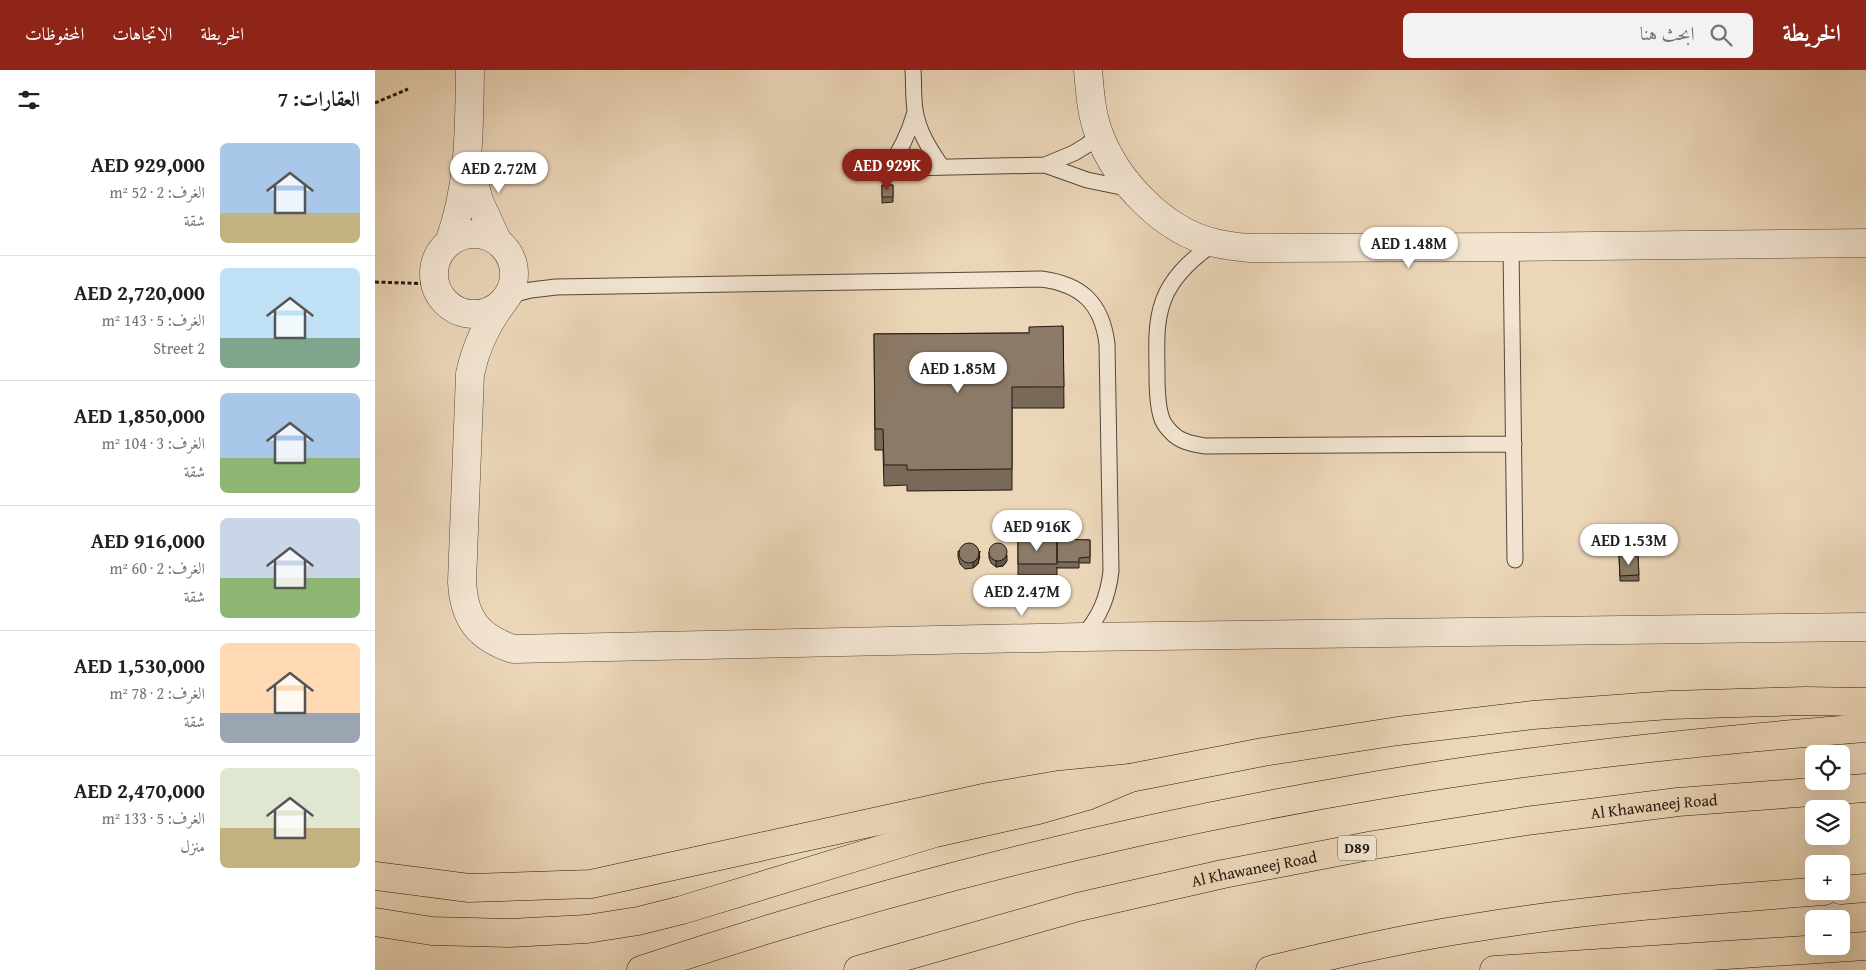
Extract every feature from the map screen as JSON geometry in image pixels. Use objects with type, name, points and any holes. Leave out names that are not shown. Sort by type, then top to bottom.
[{"type":"main road","points":[[375,876],[469,888],[591,884],[988,797],[1058,785],[1130,778],[1263,752],[1388,732],[1533,715],[1670,705],[1866,702]]},
{"type":"main road","points":[[641,970],[799,919],[902,891],[1062,850],[1214,816],[1372,786],[1533,762],[1681,744],[1866,728]]},
{"type":"main road","points":[[375,922],[431,931],[509,933],[587,929],[638,921],[682,910],[935,833],[1038,810],[1087,796],[1130,778]]},
{"type":"main road","name":"Al Khawaneej Road","points":[[858,970],[1078,907],[1223,874],[1374,845],[1526,821],[1678,802],[1866,788]]},
{"type":"main road","points":[[1850,889],[1866,888]]},
{"type":"main road","points":[[1269,970],[1385,944],[1528,919],[1678,902],[1805,892]]},
{"type":"main road","points":[[1494,970],[1866,946]]},
{"type":"street","points":[[449,243],[462,201],[468,157],[470,70]]},
{"type":"street","points":[[1088,70],[1091,102],[1099,134],[1113,163],[1131,189],[1155,212],[1182,230],[1214,243],[1250,248],[1511,248],[1866,243]]},
{"type":"street","points":[[468,157],[472,180],[479,201],[499,242],[513,262],[515,273],[513,285],[506,298],[491,317],[482,335],[470,374],[462,582],[463,600],[469,618],[481,632],[495,643],[513,649],[531,650],[1082,636],[1866,627]]},
{"type":"street","points":[[499,242],[487,236],[473,234],[461,236],[449,243],[441,251],[436,262],[435,284],[441,296],[449,305],[459,311],[471,314],[483,313],[495,308],[506,298]]},
{"type":"lane","points":[[913,70],[915,110],[925,140],[942,167]]},
{"type":"lane","points":[[887,169],[905,142],[915,110]]},
{"type":"lane","points":[[1045,165],[1074,153],[1099,134]]},
{"type":"lane","points":[[863,169],[1045,165],[1087,180],[1131,189]]},
{"type":"lane","points":[[1214,243],[1190,261],[1177,276],[1167,293],[1160,311],[1157,330],[1158,400],[1161,418],[1172,433],[1187,443],[1205,446],[1513,444]]},
{"type":"lane","points":[[1511,248],[1515,560]]},
{"type":"lane","points":[[506,298],[531,290],[550,288],[1031,279],[1059,281],[1074,288],[1088,298],[1099,311],[1105,327],[1107,354],[1111,571],[1106,600],[1092,626],[1082,636]]},
{"type":"path","points":[[375,103],[409,89]]},
{"type":"path","points":[[375,282],[435,284]]},
{"type":"building","points":[[882,185],[893,185],[893,197],[882,197]]},
{"type":"building","points":[[1063,326],[1064,387],[1012,387],[1012,469],[907,470],[907,465],[884,465],[883,429],[875,429],[874,334],[1029,333],[1029,327]]},
{"type":"building","points":[[1057,539],[1090,540],[1090,557],[1079,558],[1079,562],[1057,562]]},
{"type":"building","points":[[1018,541],[1057,541],[1057,564],[1018,564]]},
{"type":"building","points":[[965,543],[973,543],[979,549],[979,557],[973,563],[965,563],[959,557],[959,549]]},
{"type":"building","points":[[998,543],[1004,546],[1007,552],[1004,558],[998,561],[992,558],[989,552],[992,546]]},
{"type":"building","points":[[1619,556],[1638,556],[1639,575],[1620,576]]}]
